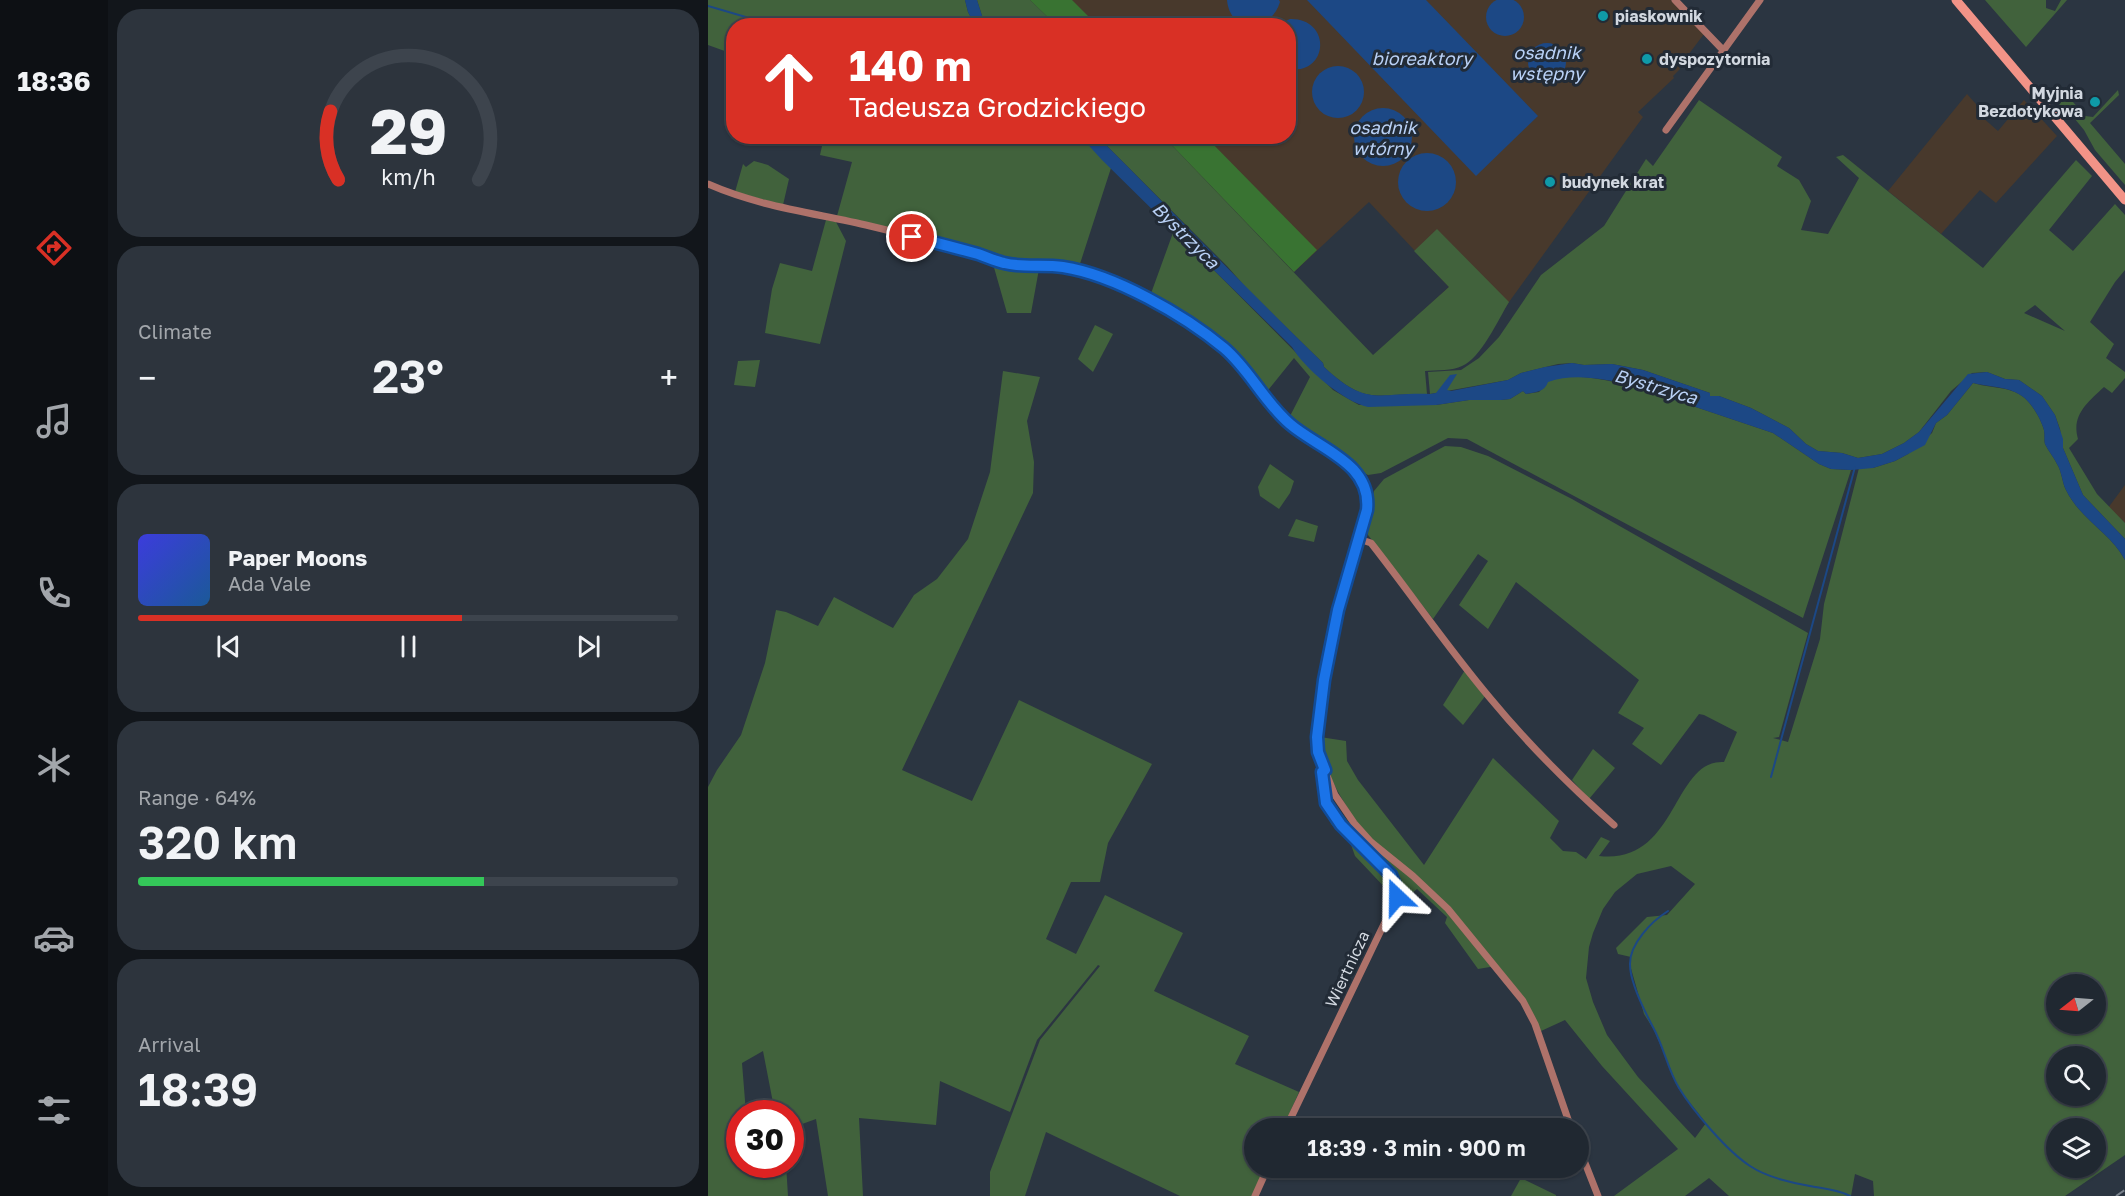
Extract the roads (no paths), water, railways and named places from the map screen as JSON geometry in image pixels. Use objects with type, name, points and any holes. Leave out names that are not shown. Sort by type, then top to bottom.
[{"type":"main road","points":[[1956,0],[2125,200]]},
{"type":"street","points":[[1675,0],[1723,50]]},
{"type":"street","points":[[1666,130],[1760,0]]},
{"type":"street","points":[[708,184],[763,204],[927,240],[1003,263],[1073,269],[1119,286],[1157,303],[1224,348],[1279,414],[1342,459],[1358,474],[1365,486],[1366,516],[1338,610],[1324,680],[1317,737],[1318,752],[1335,795],[1353,823],[1371,842],[1440,901],[1519,995],[1535,1024],[1568,1118]]},
{"type":"street","points":[[1359,539],[1371,543],[1456,655],[1515,727],[1584,798],[1614,825]]},
{"type":"street","name":"Wiertnicza","points":[[1291,1118],[1397,897],[1397,890],[1391,875],[1341,825],[1326,803],[1322,772],[1325,770]]},
{"type":"street","points":[[1589,1173],[1598,1196]]},
{"type":"street","points":[[1255,1196],[1263,1178]]},
{"type":"water","name":"osadnik wstępny","points":[[1498,-1],[1512,-1],[1519,3],[1523,10],[1523,24],[1519,31],[1512,35],[1498,35],[1491,31],[1487,24],[1487,10],[1491,3]]},
{"type":"water","points":[[965,0],[977,0],[983,18],[971,18]]},
{"type":"water","points":[[1227,0],[1279,0],[1280,2],[1270,18],[1234,18]]},
{"type":"water","name":"bioreaktory","points":[[1307,0],[1426,0],[1538,116],[1476,176]]},
{"type":"water","points":[[1296,20],[1304,21],[1313,27],[1319,36],[1318,56],[1312,64],[1296,69]]},
{"type":"water","name":"osadnik wstępny","points":[[1547,43],[1561,48],[1566,62],[1561,76],[1547,81],[1533,76],[1528,62],[1533,48]]},
{"type":"water","name":"osadnik wtórny","points":[[1338,66],[1348,68],[1356,74],[1362,82],[1364,92],[1362,102],[1356,110],[1348,116],[1338,118],[1328,116],[1320,110],[1314,102],[1312,92],[1314,82],[1320,74],[1328,68]]},
{"type":"water","name":"osadnik wtórny","points":[[1383,108],[1399,113],[1407,121],[1412,137],[1407,153],[1399,161],[1383,166],[1367,161],[1359,153],[1354,137],[1359,121],[1367,113]]},
{"type":"water","name":"Bystrzyca","points":[[1087,144],[1105,144],[1323,363],[1324,367],[1339,380],[1363,393],[1374,395],[1430,394],[1436,393],[1450,375],[1457,374],[1447,390],[1451,391],[1508,380],[1521,373],[1545,367],[1572,363],[1612,364],[1643,370],[1710,393],[1710,396],[1719,396],[1751,408],[1789,428],[1806,444],[1818,451],[1842,453],[1858,458],[1882,454],[1919,432],[1968,374],[1987,372],[2005,379],[2019,380],[2042,396],[2055,415],[2063,439],[2063,448],[2083,495],[2125,539],[2125,560],[2119,550],[2072,500],[2059,467],[2045,444],[2043,426],[2033,407],[2022,396],[2004,389],[1973,383],[1947,415],[1936,423],[1925,445],[1895,461],[1873,468],[1851,470],[1831,469],[1819,464],[1773,433],[1663,396],[1658,391],[1603,379],[1575,377],[1561,379],[1548,382],[1545,388],[1539,391],[1526,394],[1523,391],[1510,399],[1501,400],[1368,407],[1358,404],[1315,374],[1292,347]]},
{"type":"water","name":"osadnik wtórny","points":[[1427,153],[1443,158],[1451,166],[1456,182],[1451,198],[1443,206],[1427,211],[1411,206],[1403,198],[1398,182],[1403,166],[1411,158]]},
{"type":"waterway","points":[[708,6],[749,18]]},
{"type":"waterway","points":[[1771,777],[1855,467]]},
{"type":"waterway","points":[[1668,911],[1655,921],[1637,941],[1630,965],[1639,998],[1679,1088],[1711,1130],[1731,1151],[1750,1166],[1781,1180],[1841,1192],[1850,1196]]},
{"type":"railway","points":[[2116,1196],[2125,1190]]},
{"type":"place","name":"piaskownik","points":[[1603,16]]},
{"type":"place","name":"dyspozytornia","points":[[1647,59]]},
{"type":"place","name":"Myjnia Bezdotykowa","points":[[2095,102]]},
{"type":"place","name":"budynek krat","points":[[1550,182]]}]
